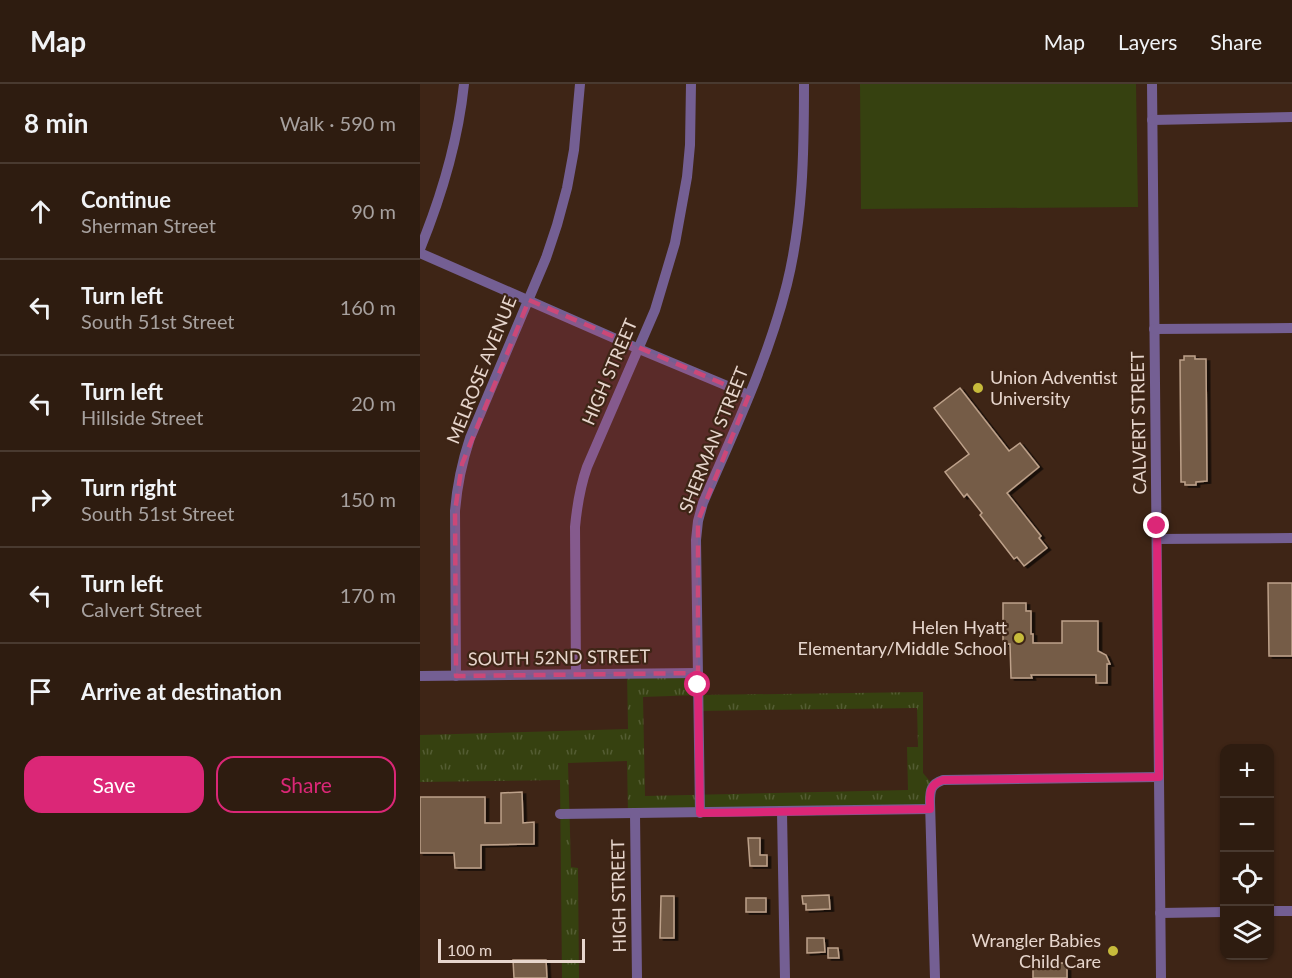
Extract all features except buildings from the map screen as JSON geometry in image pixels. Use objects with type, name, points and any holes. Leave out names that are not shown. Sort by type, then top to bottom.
[{"type":"street","points":[[420,249],[446,179],[456,139],[464,84]]},
{"type":"street","name":"MELROSE AVENUE","points":[[456,676],[455,511],[457,487],[470,438],[529,300],[557,225],[574,150],[580,84]]},
{"type":"street","name":"HIGH STREET","points":[[576,674],[575,527],[577,504],[587,467],[639,349],[666,278],[682,209],[690,145],[691,84]]},
{"type":"street","name":"SHERMAN STREET","points":[[700,813],[696,540],[698,521],[703,503],[766,354],[787,283],[801,207],[804,84]]},
{"type":"street","name":"CALVERT STREET","points":[[1152,84],[1161,978]]},
{"type":"street","points":[[1152,120],[1292,117]]},
{"type":"street","points":[[420,253],[749,395]]},
{"type":"street","points":[[1154,329],[1292,328]]},
{"type":"street","points":[[1157,539],[1292,538]]},
{"type":"street","name":"SOUTH 52ND STREET","points":[[420,676],[698,673]]},
{"type":"street","points":[[934,978],[930,809],[930,794],[933,785],[943,780],[1159,777]]},
{"type":"street","points":[[560,814],[930,809]]},
{"type":"street","points":[[783,812],[785,978]]},
{"type":"street","name":"HIGH STREET","points":[[635,814],[637,978]]},
{"type":"street","points":[[1274,911],[1292,911]]},
{"type":"street","points":[[1160,913],[1220,912]]},
{"type":"highlighted area","points":[[529,300],[749,395],[698,521],[698,673],[456,676],[455,511],[462,464]]},
{"type":"green space","points":[[860,84],[1136,84],[1138,207],[861,209]]},
{"type":"green space","points":[[627,673],[698,673],[698,695],[923,692],[923,773],[933,785],[930,809],[628,814],[627,761],[568,763],[571,867],[578,868],[579,978],[562,978],[560,780],[420,782],[420,735],[628,729]],"holes":[[[698,695],[698,711],[917,708],[918,747],[907,747],[908,790],[645,796],[643,697]]]},
{"type":"place","name":"Union Adventist University","points":[[978,388]]},
{"type":"place","name":"Helen Hyatt Elementary/Middle School","points":[[1019,638]]},
{"type":"place","name":"Wrangler Babies Child Care","points":[[1113,951]]},
{"type":"route","points":[[698,685],[700,813],[930,809],[931,789],[933,785],[943,780],[1159,777],[1157,526]]}]
